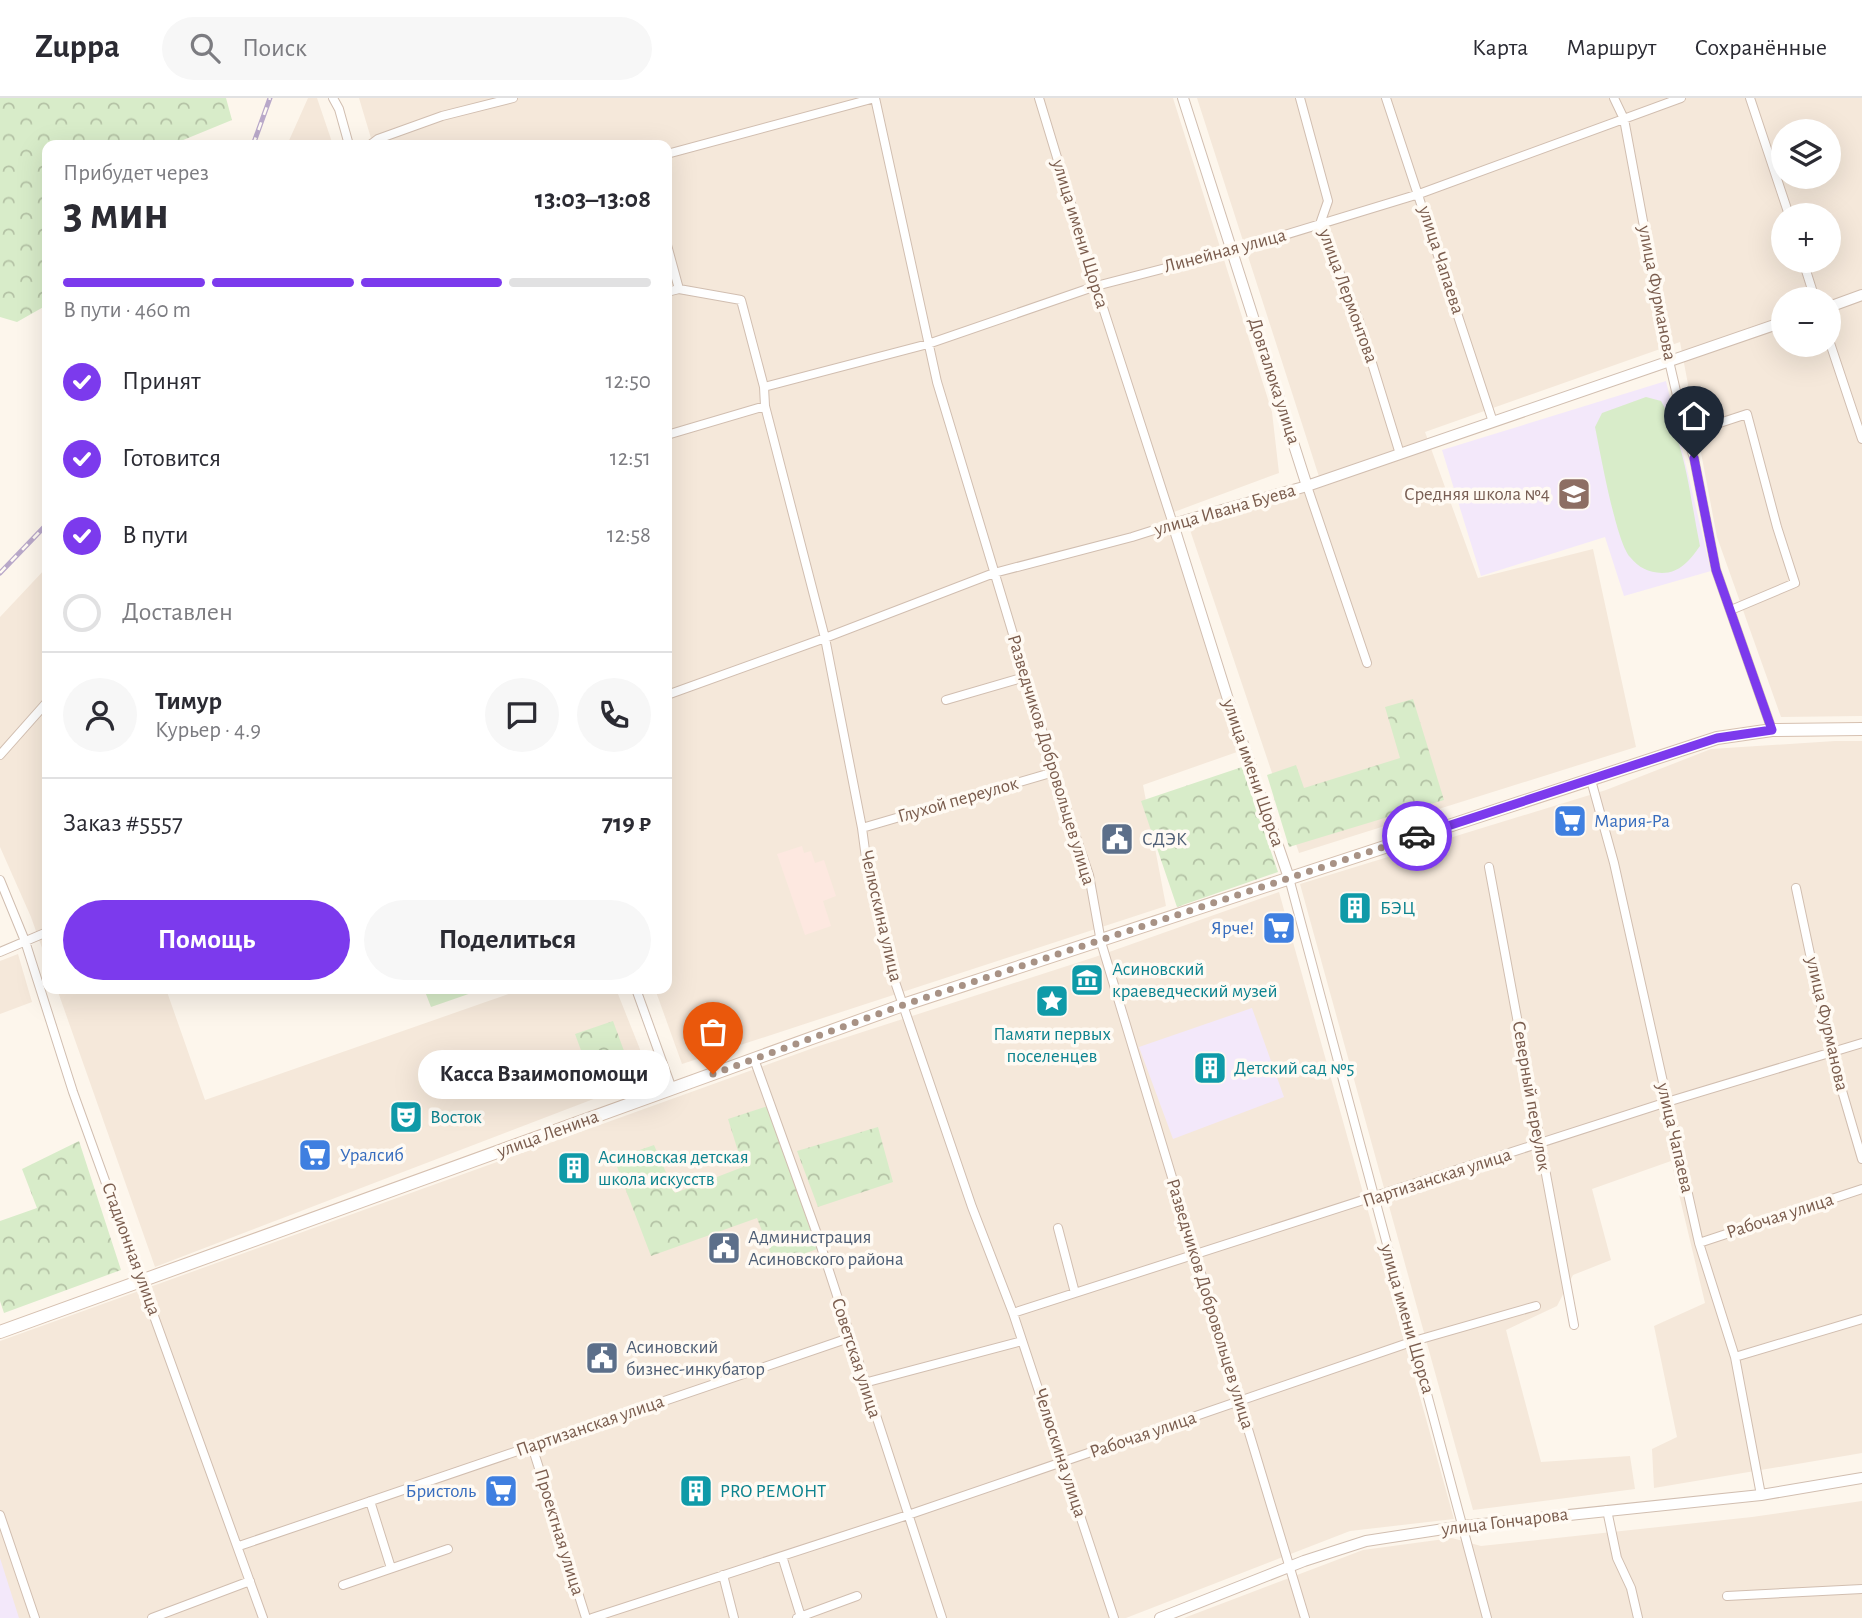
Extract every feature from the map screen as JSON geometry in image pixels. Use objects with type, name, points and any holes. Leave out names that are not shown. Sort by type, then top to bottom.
[{"type":"main road","name":"улица Ленина","points":[[0,1332],[903,1005],[1717,738],[1772,730],[1862,729]]},
{"type":"street","points":[[333,98],[348,140]]},
{"type":"street","points":[[339,109],[340,98]]},
{"type":"street","points":[[377,140],[442,116],[513,98]]},
{"type":"street","points":[[672,154],[875,98]]},
{"type":"street","name":"Разведчиков Добровольцев улица","points":[[875,98],[937,382],[1054,772],[1089,875],[1101,942],[1305,1618]]},
{"type":"street","name":"улица имени Щорса","points":[[1039,98],[1231,709],[1289,877],[1487,1618]]},
{"type":"street","name":"Довгалюка улица","points":[[1183,98],[1307,486],[1367,663]]},
{"type":"street","name":"улица Лермонтова","points":[[1300,98],[1328,201],[1320,225],[1359,321],[1400,454]]},
{"type":"street","name":"улица Чапаева","points":[[1387,98],[1493,422]]},
{"type":"street","name":"улица Фурманова","points":[[1614,98],[1624,119],[1669,361],[1694,458],[1716,570],[1772,730]]},
{"type":"street","name":"Линейная улица","points":[[764,387],[929,344],[1096,286],[1232,251],[1419,194],[1681,98]]},
{"type":"street","points":[[1750,98],[1785,203]]},
{"type":"street","points":[[672,262],[680,289],[672,291]]},
{"type":"street","name":"Челюскина улица","points":[[680,289],[741,300],[764,387],[765,406],[825,639],[866,859],[889,960],[972,1207],[1013,1313],[1114,1618]]},
{"type":"street","points":[[1841,303],[1862,295]]},
{"type":"street","name":"улица Ивана Буева","points":[[672,693],[825,639],[994,573],[1132,537],[1307,486],[1771,326]]},
{"type":"street","points":[[1835,357],[1862,439]]},
{"type":"street","points":[[672,434],[765,406]]},
{"type":"street","points":[[1686,434],[1747,414],[1795,583],[1731,610]]},
{"type":"street","points":[[946,700],[1026,677]]},
{"type":"street","points":[[0,755],[42,708]]},
{"type":"street","name":"Глухой переулок","points":[[862,828],[1054,772]]},
{"type":"street","name":"улица Чапаева","points":[[1591,780],[1614,863],[1699,1243],[1735,1357],[1761,1495]]},
{"type":"street","name":"Северный переулок","points":[[1489,867],[1574,1325]]},
{"type":"street","name":"Стадионная улица","points":[[0,880],[25,941],[42,993]]},
{"type":"street","name":"улица Фурманова","points":[[1796,887],[1830,1053],[1862,1159]]},
{"type":"street","points":[[0,952],[42,934]]},
{"type":"street","name":"Стадионная улица","points":[[42,994],[74,1092],[263,1618]]},
{"type":"street","points":[[637,994],[673,1089]]},
{"type":"street","name":"Партизанская улица","points":[[1013,1313],[1374,1199],[1667,1102],[1862,1043]]},
{"type":"street","name":"Советская улица","points":[[754,1059],[817,1234],[942,1618]]},
{"type":"street","name":"Рабочая улица","points":[[1699,1243],[1862,1189]]},
{"type":"street","points":[[1058,1228],[1075,1293]]},
{"type":"street","name":"Рабочая улица","points":[[592,1618],[908,1515],[1414,1341],[1536,1306]]},
{"type":"street","points":[[1735,1357],[1862,1319]]},
{"type":"street","name":"Партизанская улица","points":[[239,1546],[849,1338]]},
{"type":"street","points":[[864,1383],[1022,1341]]},
{"type":"street","name":"Проектная улица","points":[[532,1446],[586,1618]]},
{"type":"street","name":"улица Гончарова","points":[[1160,1618],[1366,1541],[1463,1526],[1761,1495],[1862,1478]]},
{"type":"street","points":[[370,1501],[391,1568]]},
{"type":"street","points":[[1607,1510],[1617,1559],[1631,1588],[1638,1618]]},
{"type":"street","points":[[0,1515],[35,1618]]},
{"type":"street","points":[[343,1584],[448,1549]]},
{"type":"street","points":[[782,1556],[799,1617],[857,1596]]},
{"type":"street","points":[[723,1575],[734,1618]]},
{"type":"street","points":[[152,1618],[250,1581]]},
{"type":"street","points":[[1727,1596],[1862,1589]]},
{"type":"shaded area","points":[[308,98],[317,98],[331,140],[289,140]]},
{"type":"shaded area","points":[[359,98],[1173,98],[1272,412],[1279,473],[1174,512],[1237,752],[1143,785],[1166,906],[682,1064],[657,994],[672,994],[672,140],[372,140]]},
{"type":"shaded area","points":[[1197,98],[1862,98],[1862,716],[1781,717],[1717,537],[1680,342],[1425,432],[1478,578],[1593,549],[1636,747],[1299,853],[1187,521],[1322,486]]},
{"type":"shaded area","name":"Средняя школа №4","points":[[1666,381],[1711,571],[1624,596],[1605,537],[1481,576],[1442,450]]},
{"type":"shaded area","points":[[42,572],[42,948],[0,847],[0,617]]},
{"type":"shaded area","points":[[1862,741],[1862,1453],[1654,1488],[1652,1449],[1677,1437],[1654,1326],[1705,1303],[1671,1161],[1592,1189],[1611,1260],[1573,1275],[1557,1306],[1506,1330],[1541,1462],[1630,1456],[1635,1489],[1473,1510],[1300,884],[1606,790],[1711,749]]},
{"type":"shaded area","points":[[802,846],[804,853],[811,851],[815,863],[824,860],[836,896],[823,901],[831,926],[805,935],[777,854]]},
{"type":"shaded area","points":[[1279,892],[1454,1519],[1350,1531],[1126,1618],[0,1618],[0,1341],[816,1047],[1095,957]]},
{"type":"shaded area","points":[[18,954],[32,1002],[0,1014],[0,961]]},
{"type":"shaded area","points":[[59,994],[168,994],[205,1100],[509,994],[618,994],[651,1077],[155,1267]]},
{"type":"shaded area","points":[[1252,1008],[1284,1097],[1173,1139],[1139,1047]]},
{"type":"shaded area","points":[[1862,1501],[1862,1618],[1184,1618],[1363,1550],[1452,1538],[1481,1546],[1752,1517]]},
{"type":"shaded area","points":[[0,1558],[19,1618],[0,1618]]},
{"type":"green space","points":[[0,98],[226,98],[232,120],[183,140],[42,140],[42,308],[17,322],[0,317]]},
{"type":"green space","points":[[1646,397],[1661,401],[1676,435],[1700,546],[1684,565],[1674,571],[1662,573],[1644,569],[1633,561],[1625,548],[1609,495],[1595,427],[1602,413]]},
{"type":"green space","points":[[1413,699],[1444,800],[1289,847],[1267,775],[1296,765],[1304,788],[1400,758],[1385,707]]},
{"type":"green space","points":[[1242,767],[1278,872],[1177,907],[1141,801]]},
{"type":"green space","points":[[426,994],[469,994],[431,1007]]},
{"type":"green space","points":[[613,1021],[631,1070],[593,1083],[575,1034]]},
{"type":"green space","points":[[768,1106],[817,1249],[775,1265],[757,1218],[651,1256],[614,1159],[654,1145],[675,1193],[743,1167],[728,1119]]},
{"type":"green space","points":[[878,1127],[893,1182],[818,1207],[797,1151]]},
{"type":"green space","points":[[79,1141],[121,1270],[4,1313],[0,1301],[0,1221],[37,1208],[22,1169]]},
{"type":"railway","points":[[255,140],[270,98]]},
{"type":"railway","points":[[0,573],[42,529]]},
{"type":"way so far","points":[[713,1074],[903,1005],[1417,836]]},
{"type":"place","name":"Средняя школа №4","points":[[1574,494]]},
{"type":"place","name":"Мария-Ра","points":[[1570,821]]},
{"type":"place","name":"СДЭК","points":[[1117,839]]},
{"type":"place","name":"БЭЦ","points":[[1355,908]]},
{"type":"place","name":"Ярче!","points":[[1279,928]]},
{"type":"place","name":"Асиновский краеведческий музей","points":[[1087,980]]},
{"type":"place","name":"Памяти первых поселенцев","points":[[1052,1001]]},
{"type":"place","name":"Детский сад №5","points":[[1210,1068]]},
{"type":"place","name":"Касса Взаимопомощи","points":[[713,1074]]},
{"type":"place","name":"Восток","points":[[406,1117]]},
{"type":"place","name":"Уралсиб","points":[[315,1155]]},
{"type":"place","name":"Асиновская детская школа искусств","points":[[574,1168]]},
{"type":"place","name":"Администрация Асиновского района","points":[[724,1248]]},
{"type":"place","name":"Асиновский бизнес-инкубатор","points":[[602,1358]]},
{"type":"place","name":"Бристоль","points":[[501,1491]]},
{"type":"place","name":"PRO РЕМОНТ","points":[[696,1491]]},
{"type":"route","points":[[1417,836],[1717,738],[1772,730],[1716,570],[1694,458]]}]
